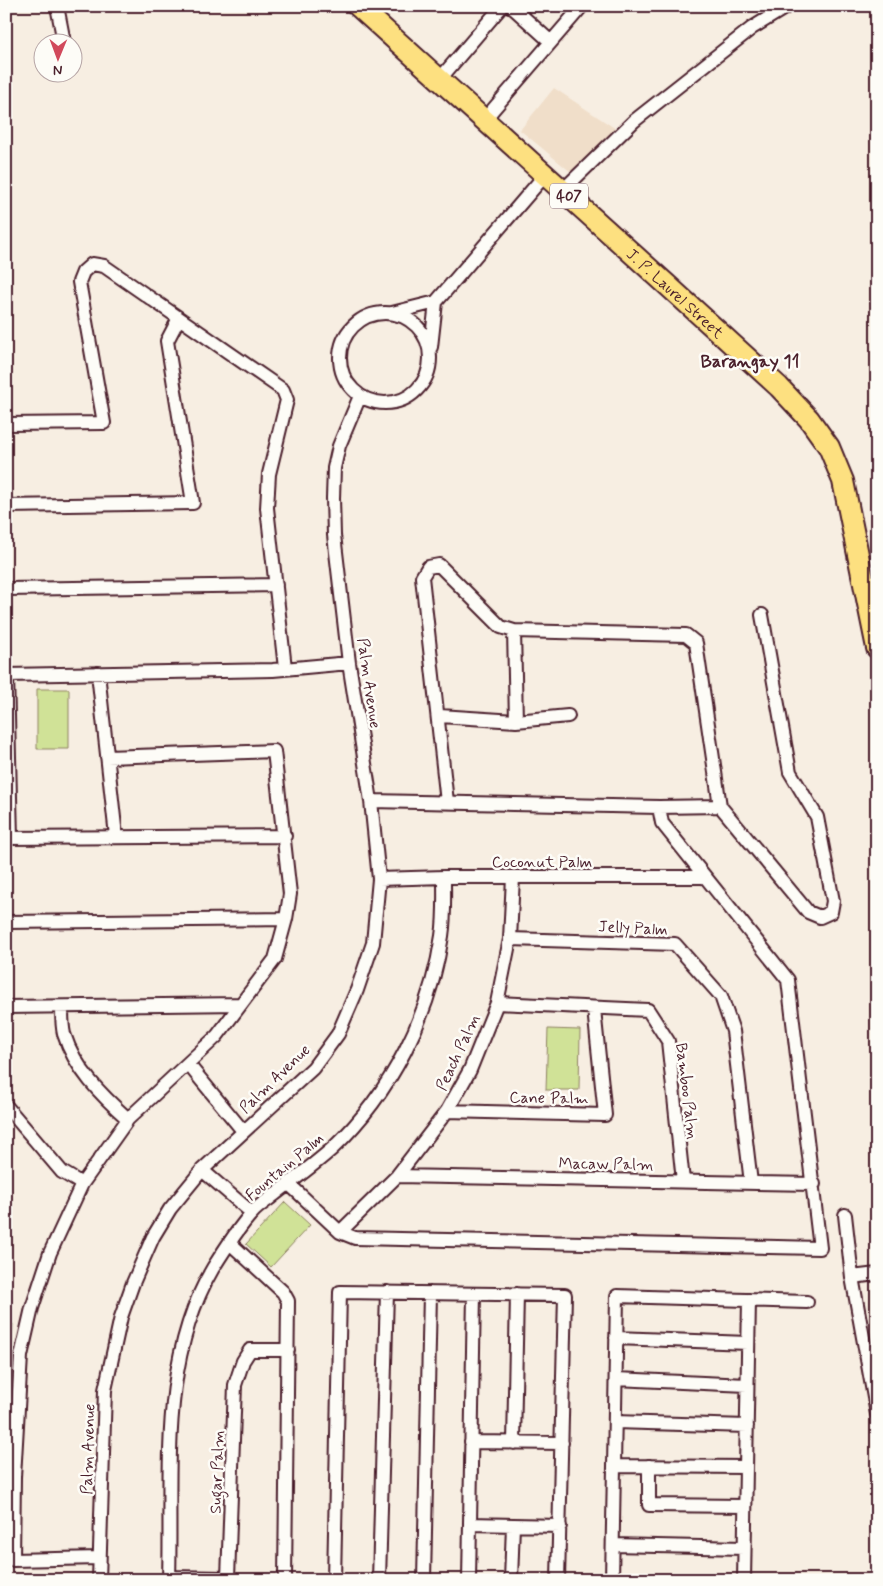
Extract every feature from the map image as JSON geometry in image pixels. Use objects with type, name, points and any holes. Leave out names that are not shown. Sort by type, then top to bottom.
[{"type":"main road","name":"J. P. Laurel Street","points":[[358,6],[779,387],[809,419],[829,447],[846,490],[877,648]]},
{"type":"street","points":[[57,6],[62,32]]},
{"type":"street","points":[[439,80],[502,6]]},
{"type":"street","points":[[511,6],[551,42]]},
{"type":"street","points":[[484,120],[582,6]]},
{"type":"street","points":[[563,190],[634,121],[752,28],[788,6]]},
{"type":"street","points":[[436,302],[390,313],[378,313],[365,317],[354,324],[343,339],[340,352],[341,371],[346,382],[360,396],[374,402],[388,403],[409,396],[420,387],[428,374],[436,302],[545,175]]},
{"type":"street","points":[[6,424],[104,423],[79,282],[82,272],[92,264],[104,266],[283,390],[287,400],[269,474],[267,508],[285,668]]},
{"type":"street","points":[[390,313],[405,317],[417,326],[426,338],[430,352]]},
{"type":"street","points":[[6,506],[193,503],[167,340],[179,318]]},
{"type":"street","name":"Palm Avenue","points":[[98,1580],[105,1390],[120,1317],[153,1237],[170,1209],[202,1170],[313,1068],[338,1034],[358,990],[373,943],[379,879],[371,802],[349,663],[334,535],[333,498],[334,468],[339,446],[360,396]]},
{"type":"street","points":[[447,802],[440,716],[422,576],[428,567],[439,565],[501,627],[514,631],[686,634],[696,643],[720,806],[808,912],[820,918],[831,912],[833,901],[817,817],[790,772],[762,615]]},
{"type":"street","points":[[6,589],[276,585]]},
{"type":"street","points":[[514,631],[516,721]]},
{"type":"street","points":[[285,836],[9,838],[8,675],[285,668],[349,663]]},
{"type":"street","points":[[98,673],[116,836]]},
{"type":"street","points":[[440,716],[516,721],[568,716]]},
{"type":"street","points":[[98,1558],[13,1560],[10,1477],[12,1398],[32,1308],[50,1253],[82,1184],[128,1118],[217,1036],[275,959],[286,919],[290,894],[274,751],[107,757]]},
{"type":"street","points":[[371,802],[660,807],[720,806]]},
{"type":"street","points":[[289,1184],[340,1232],[355,1238],[820,1248],[814,1184],[788,980],[662,823],[660,807]]},
{"type":"street","name":"Coconut Palm","points":[[379,879],[444,877],[705,877]]},
{"type":"street","name":"Fountain Palm","points":[[169,1578],[172,1403],[180,1355],[193,1313],[213,1269],[252,1213],[332,1148],[358,1121],[394,1070],[416,1028],[426,1002],[442,936],[444,877]]},
{"type":"street","name":"Peach Palm","points":[[340,1232],[397,1176],[447,1111],[470,1070],[497,1003],[510,939],[513,877]]},
{"type":"street","points":[[6,922],[286,919]]},
{"type":"street","name":"Jelly Palm","points":[[510,939],[675,944],[720,996],[734,1031],[751,1183]]},
{"type":"street","name":"Bamboo Palm","points":[[497,1003],[594,1009],[648,1010],[668,1041],[683,1181]]},
{"type":"street","points":[[6,1007],[241,1004]]},
{"type":"street","points":[[62,1006],[64,1032],[70,1049],[97,1091],[128,1118]]},
{"type":"street","name":"Cane Palm","points":[[447,1111],[605,1115],[594,1009]]},
{"type":"street","points":[[188,1064],[243,1131]]},
{"type":"street","points":[[6,1106],[62,1172],[82,1184]]},
{"type":"street","points":[[202,1170],[252,1213]]},
{"type":"street","name":"Macaw Palm","points":[[397,1176],[814,1184]]},
{"type":"street","points":[[845,1215],[852,1277],[877,1414]]},
{"type":"street","points":[[231,1244],[284,1292],[288,1300],[286,1580]]},
{"type":"street","points":[[852,1277],[877,1274]]},
{"type":"street","points":[[334,1580],[340,1292],[566,1295],[558,1580]]},
{"type":"street","points":[[379,1580],[386,1292]]},
{"type":"street","points":[[424,1580],[430,1293]]},
{"type":"street","points":[[469,1580],[474,1294]]},
{"type":"street","points":[[514,1443],[517,1294]]},
{"type":"street","points":[[612,1580],[617,1296],[807,1302]]},
{"type":"street","points":[[744,1580],[748,1300]]},
{"type":"street","points":[[616,1338],[748,1343]]},
{"type":"street","name":"Sugar Palm","points":[[169,1578],[228,1578],[235,1385],[243,1361],[250,1350],[288,1350]]},
{"type":"street","points":[[616,1379],[747,1385]]},
{"type":"street","points":[[615,1422],[746,1426]]},
{"type":"street","points":[[471,1442],[562,1443]]},
{"type":"street","points":[[614,1466],[746,1467]]},
{"type":"street","points":[[649,1466],[649,1505],[745,1506]]},
{"type":"street","points":[[470,1524],[560,1526]]},
{"type":"street","points":[[512,1580],[513,1525]]},
{"type":"street","points":[[613,1545],[744,1548]]},
{"type":"shaded area","points":[[554,88],[622,133],[583,182],[520,130]]},
{"type":"green space","points":[[37,689],[69,689],[69,749],[37,749]]},
{"type":"green space","points":[[548,1029],[580,1030],[579,1090],[546,1090]]},
{"type":"green space","points":[[285,1202],[310,1225],[271,1267],[246,1244]]},
{"type":"green space","points":[[6,1324],[13,1324],[10,1386],[6,1386]]},
{"type":"district","name":"Barangay 11","points":[[750,361]]}]
